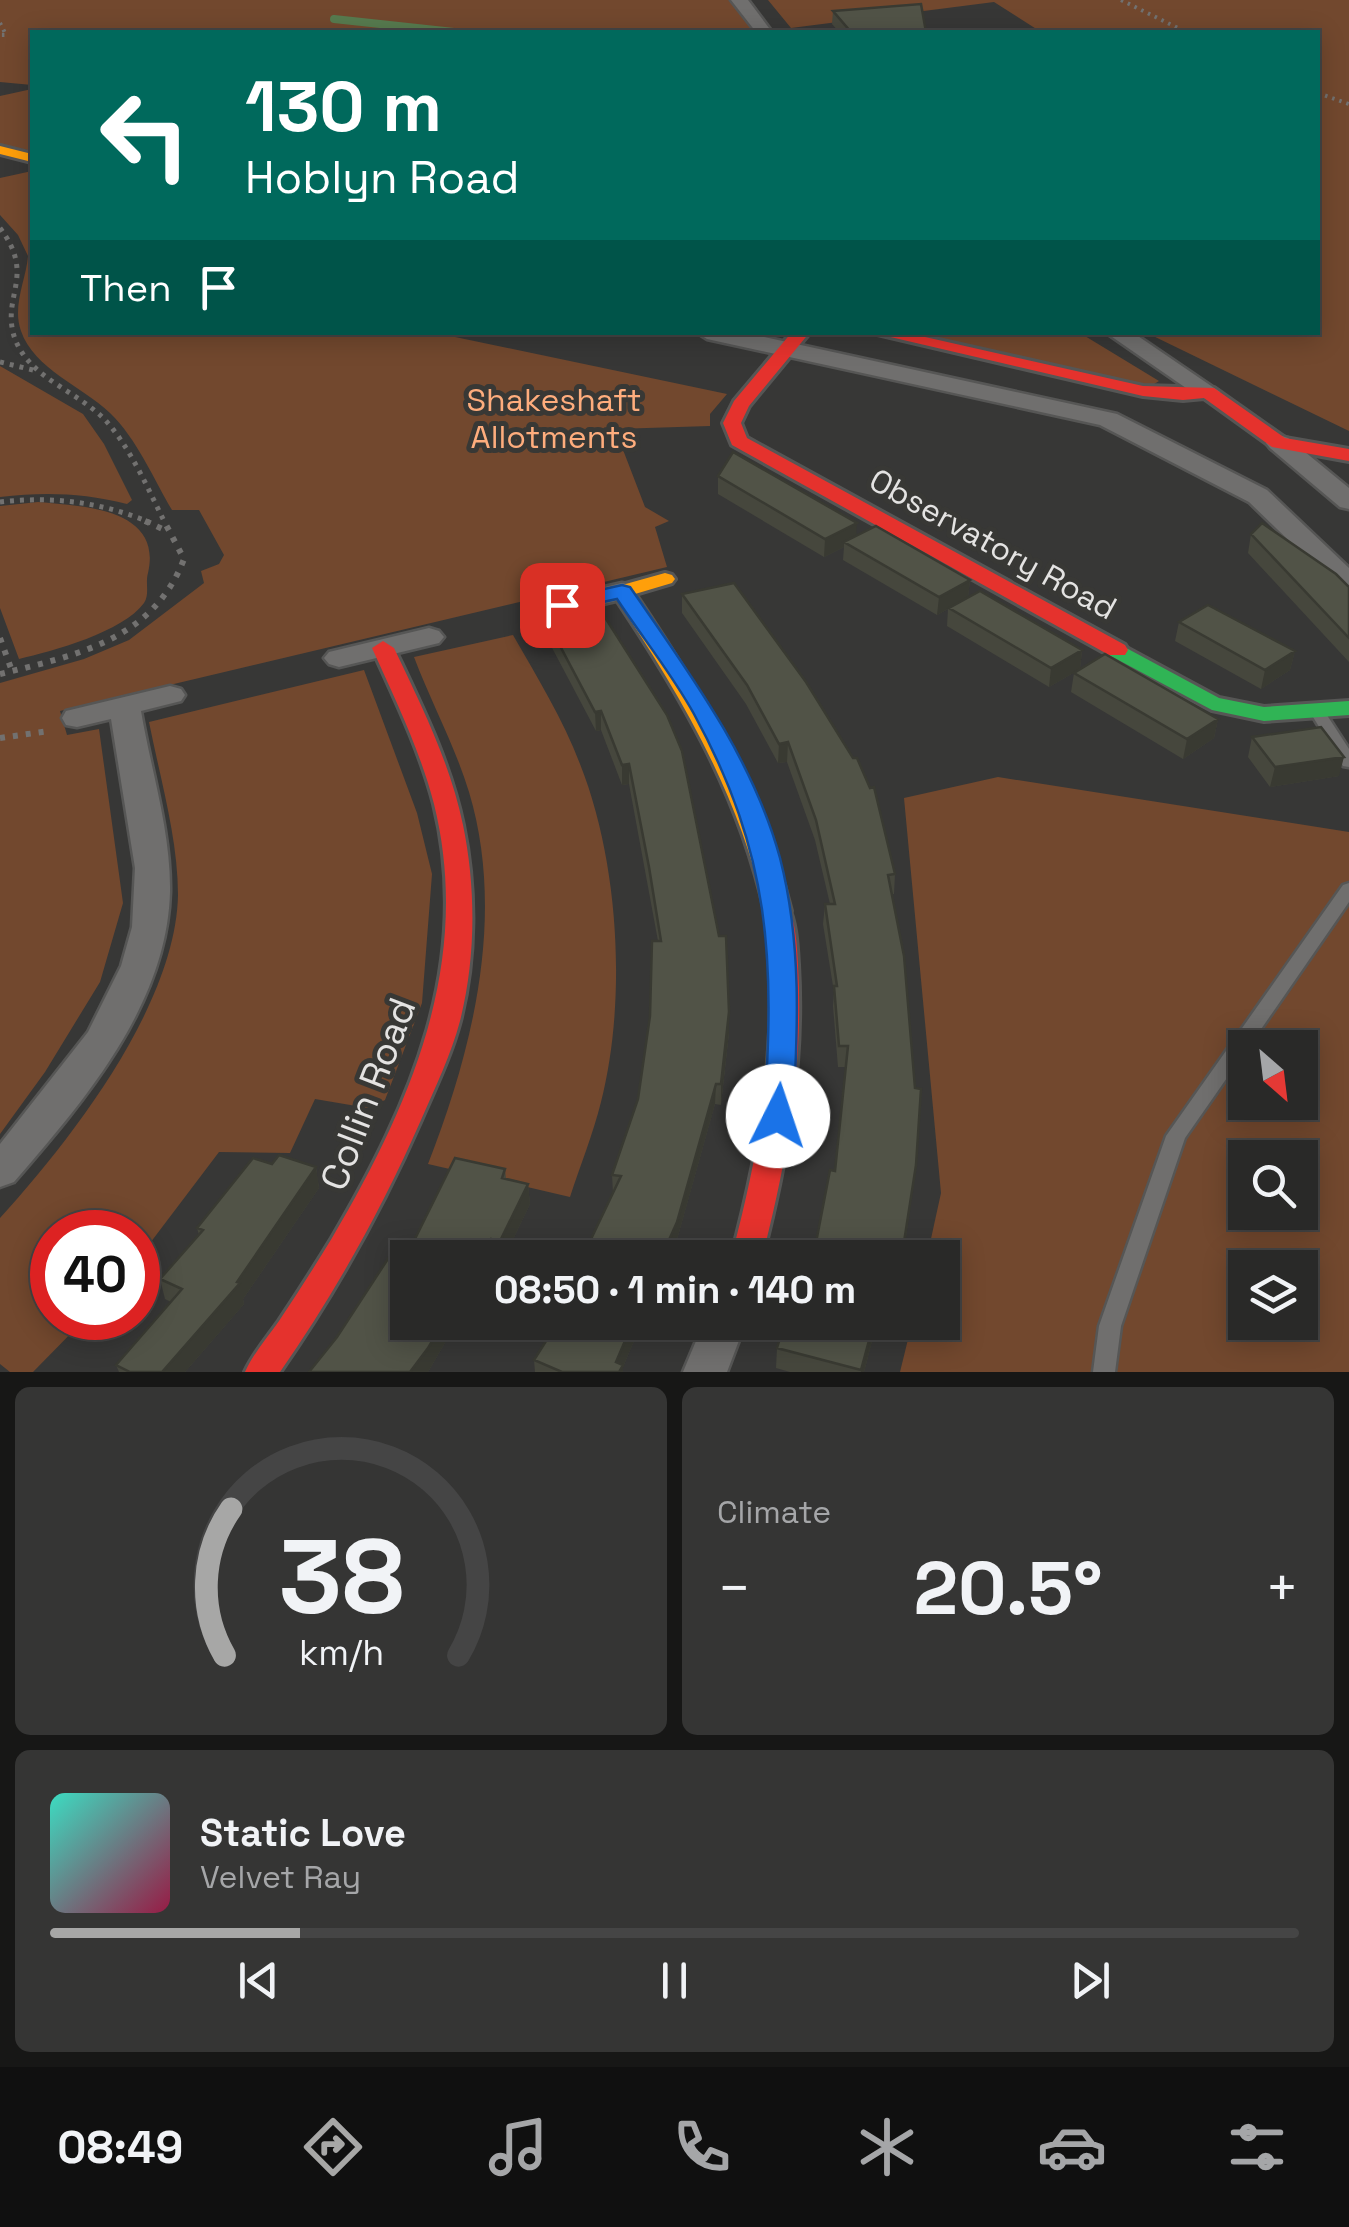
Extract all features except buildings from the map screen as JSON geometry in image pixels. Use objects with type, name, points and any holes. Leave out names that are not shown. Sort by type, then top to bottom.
[{"type":"street","points":[[740,0],[762,30]]},
{"type":"street","points":[[0,150],[30,158]]},
{"type":"street","points":[[740,335],[794,340],[1108,419],[1258,496],[1349,583]]},
{"type":"street","points":[[891,335],[1143,391],[1184,395],[1208,392]]},
{"type":"street","points":[[1121,335],[1279,443],[1349,501]]},
{"type":"street","name":"Observatory Road","points":[[794,340],[740,404],[732,423],[740,440],[1212,703],[1264,714],[1349,708]]},
{"type":"street","points":[[1279,443],[1349,455]]},
{"type":"street","points":[[562,605],[665,579]]},
{"type":"street","points":[[622,591],[705,713],[754,817],[768,860],[783,964],[784,1021],[778,1116],[751,1240]]},
{"type":"street","points":[[340,658],[429,637]]},
{"type":"street","name":"Collin Road","points":[[261,1372],[337,1265],[380,1186],[444,1029],[459,931],[457,870],[447,806],[433,760],[383,648]]},
{"type":"street","points":[[77,718],[170,694]]},
{"type":"street","points":[[0,1171],[82,1071],[110,1030],[146,935],[153,890],[125,708]]},
{"type":"street","points":[[705,1372],[718,1340]]},
{"type":"lane","points":[[1318,712],[1349,762]]},
{"type":"lane","points":[[1104,1372],[1110,1326],[1176,1136],[1349,889]]},
{"type":"path","points":[[1121,0],[1182,30]]},
{"type":"path","points":[[0,22],[6,35],[0,36]]},
{"type":"path","points":[[1320,94],[1349,104]]},
{"type":"path","points":[[0,228],[18,252],[17,275],[6,299],[10,332],[35,371],[114,429],[184,559],[178,586],[134,627],[92,648],[0,674]]},
{"type":"path","points":[[0,362],[35,371]]},
{"type":"path","points":[[0,502],[31,497],[88,500],[126,510],[167,531]]},
{"type":"path","points":[[0,638],[12,671]]},
{"type":"path","points":[[0,738],[56,730],[77,718]]},
{"type":"green space","points":[[0,0],[746,0],[766,30],[30,30],[30,85],[0,82]]},
{"type":"green space","points":[[768,0],[1349,0],[1349,431],[1151,335],[1320,335],[1320,30],[1038,30],[994,2],[791,28]]},
{"type":"green space","points":[[30,89],[30,151],[0,144],[0,96]]},
{"type":"green space","name":"Shakeshaft Allotments","points":[[30,171],[30,335],[446,335],[727,394],[710,414],[710,426],[615,429],[645,507],[669,521],[655,527],[667,567],[60,711],[67,735],[99,729],[123,903],[100,982],[45,1072],[0,1134],[0,683],[84,659],[129,640],[204,583],[201,571],[219,564],[224,555],[199,510],[172,510],[120,423],[99,403],[47,367],[27,344],[18,312],[28,256],[18,235],[0,215],[0,178]]},
{"type":"green space","points":[[886,335],[1083,335],[1159,381],[1143,391]]},
{"type":"green space","points":[[0,366],[83,414],[104,444],[132,500],[127,504],[64,494],[0,497]]},
{"type":"green space","points":[[38,502],[96,509],[131,523],[143,535],[149,551],[147,596],[134,613],[104,631],[19,659],[0,608],[0,506]]},
{"type":"green space","points":[[513,635],[558,714],[580,764],[593,802],[611,887],[616,976],[609,1062],[598,1114],[570,1197],[428,1164],[471,1028],[484,933],[485,886],[469,792],[414,657]]},
{"type":"green space","points":[[364,670],[417,813],[432,874],[422,1003],[385,1100],[368,1108],[315,1099],[290,1153],[219,1152],[160,1230],[160,1210],[30,1210],[30,1340],[64,1340],[33,1372],[10,1372],[0,1364],[0,1218],[87,1111],[115,1068],[140,1025],[173,937],[178,895],[175,852],[149,722]]},
{"type":"green space","points":[[998,777],[1349,832],[1349,1372],[900,1372],[908,1340],[960,1340],[960,1240],[931,1240],[941,1193],[904,798]]},
{"type":"waterway","points":[[334,19],[436,30]]},
{"type":"traffic: fast","points":[[1117,650],[1212,703],[1264,714],[1349,708]]},
{"type":"traffic: slow","points":[[0,150],[30,158]]},
{"type":"traffic: slow","points":[[665,579],[622,591],[717,743],[753,824],[778,911]]},
{"type":"traffic: jam","points":[[799,335],[740,405],[732,423],[739,441],[1117,650]]},
{"type":"traffic: jam","points":[[891,335],[1143,391],[1183,395],[1208,392],[1279,443],[1349,455]]},
{"type":"traffic: jam","points":[[261,1372],[325,1277],[380,1177],[438,1046],[453,986],[459,917],[451,826],[431,757],[383,648]]},
{"type":"traffic: jam","points":[[750,1240],[776,1130],[786,1042],[787,998],[778,911]]},
{"type":"route","points":[[562,605],[622,591],[705,713],[754,817],[768,860],[783,964],[778,1116]]}]
